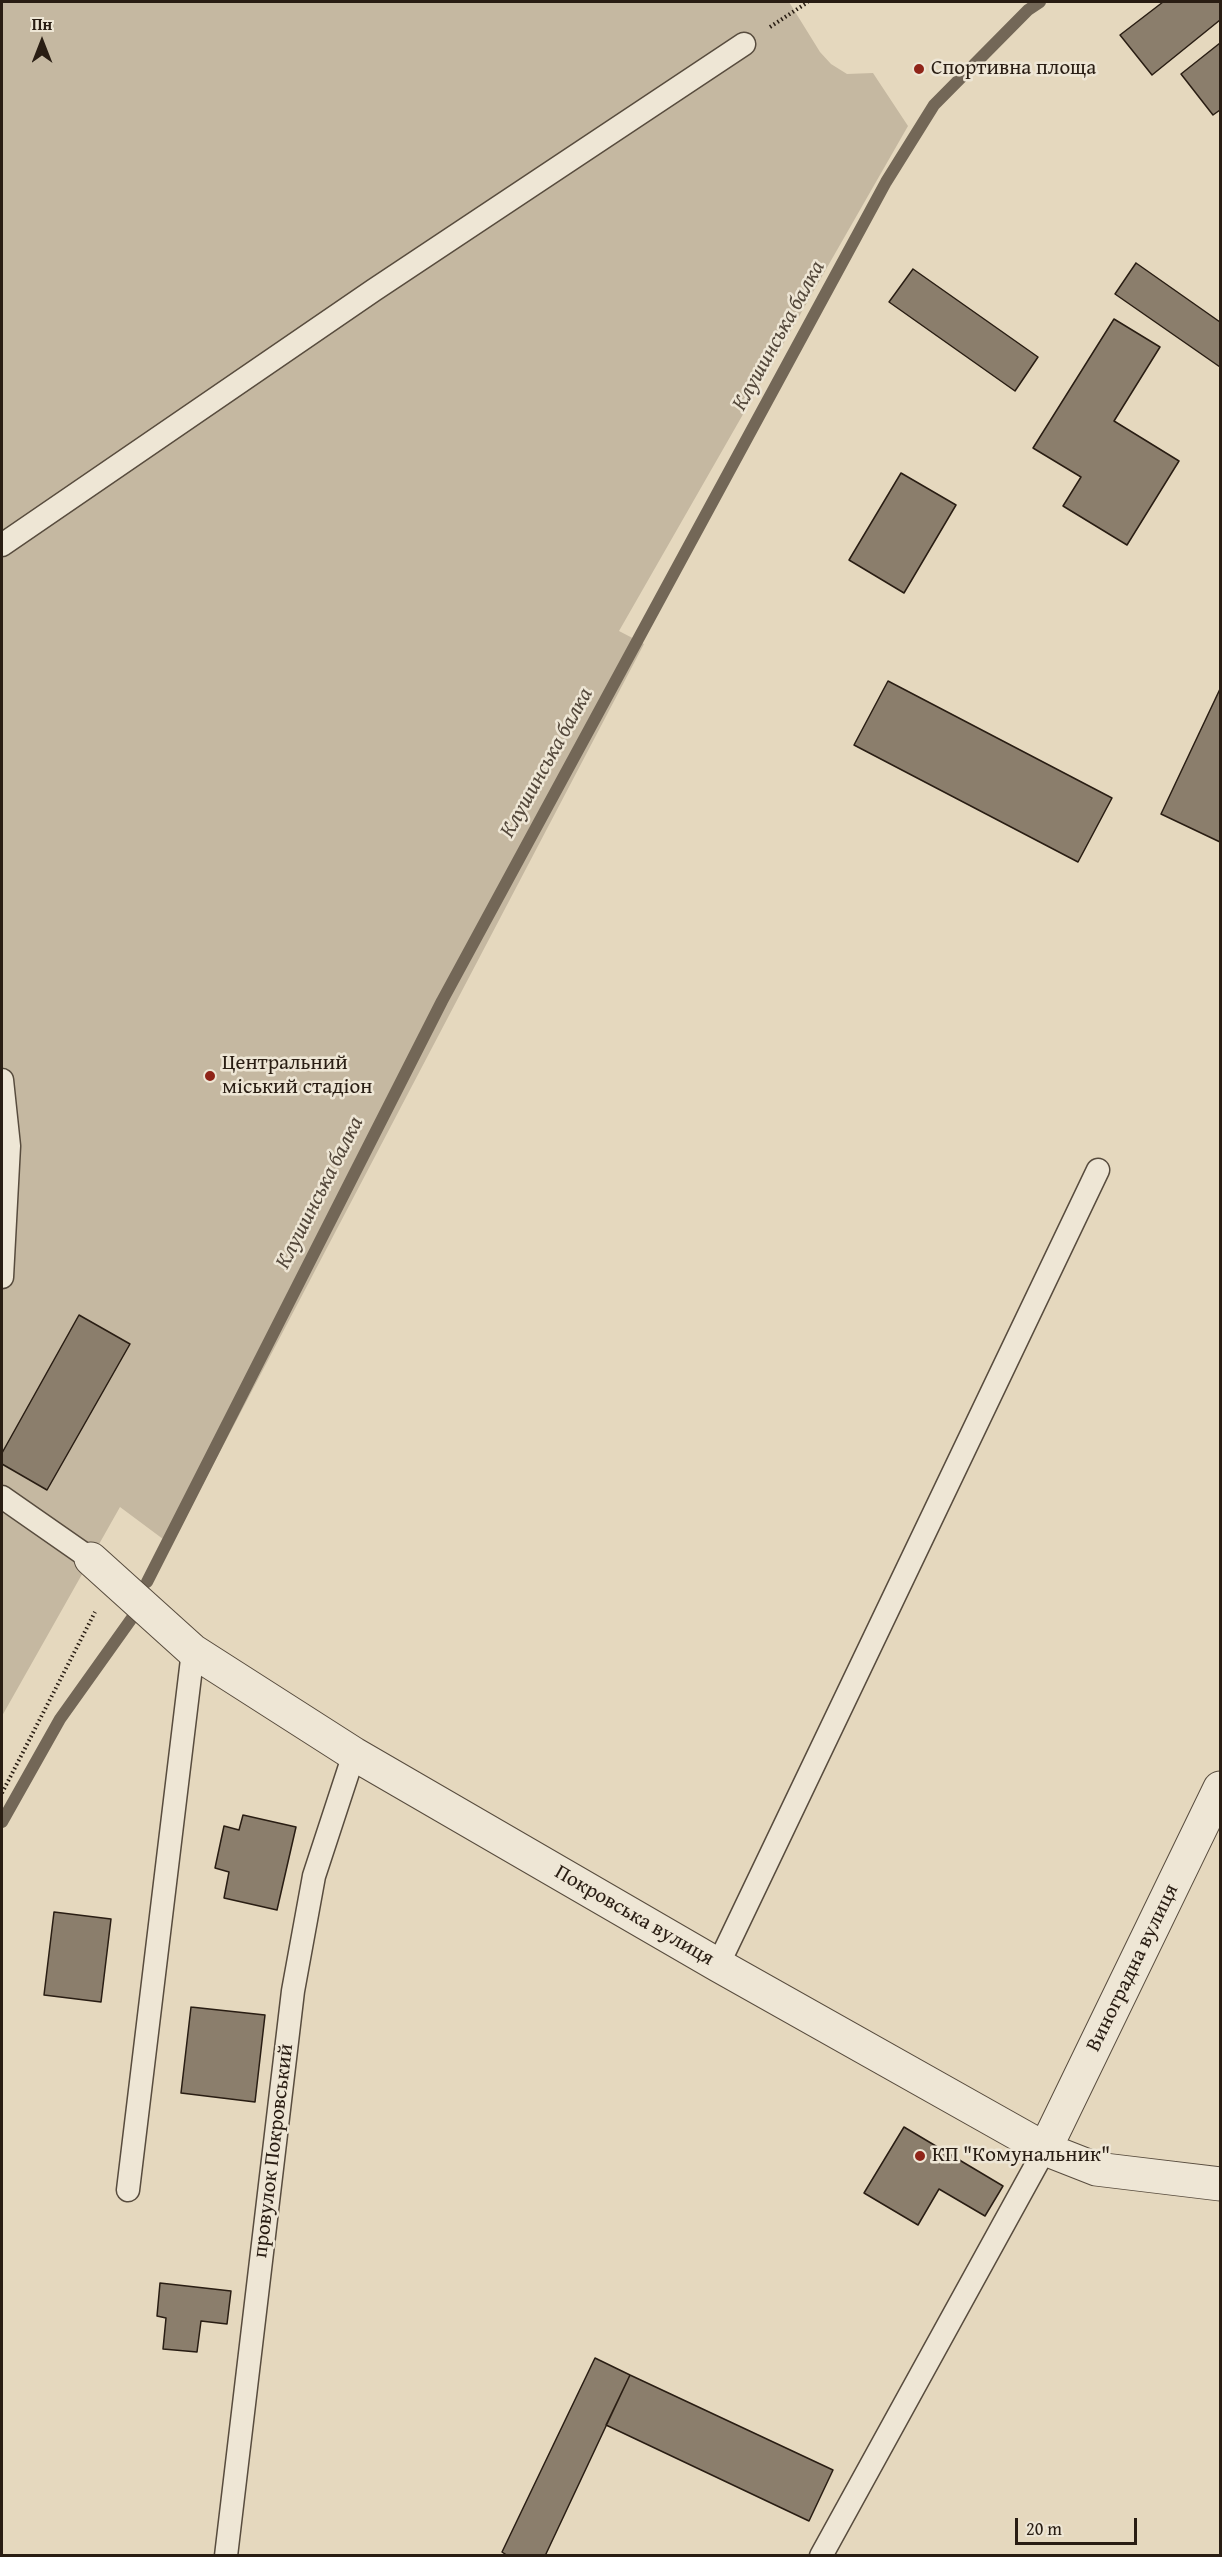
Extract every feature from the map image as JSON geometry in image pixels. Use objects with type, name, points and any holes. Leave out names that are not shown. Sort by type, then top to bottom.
[{"type":"street","name":"Покровська вулиця","points":[[102,1569],[192,1652],[354,1754],[718,1965],[1045,2149],[1096,2169],[1154,2178],[1221,2184]]},
{"type":"street","name":"Виноградна вулиця","points":[[1045,2149],[1221,1788]]},
{"type":"lane","points":[[2,544],[374,290],[744,44]]},
{"type":"lane","points":[[2,1080],[9,1146],[2,1277]]},
{"type":"lane","points":[[718,1965],[1098,1170]]},
{"type":"lane","points":[[2,1497],[102,1569]]},
{"type":"lane","points":[[128,2190],[192,1652]]},
{"type":"lane","name":"провулок Покровський","points":[[226,2556],[293,1991],[314,1876],[354,1754]]},
{"type":"lane","points":[[821,2556],[1045,2149]]},
{"type":"path","points":[[794,11],[808,2]]},
{"type":"path","points":[[2,1793],[102,1569]]},
{"type":"shaded area","name":"Центральний міський стадіон","points":[[2,2],[789,2],[820,52],[831,64],[847,74],[873,73],[908,126],[619,631],[644,644],[171,1545],[120,1507],[2,1716]]},
{"type":"building","points":[[1163,2],[1220,2],[1220,20],[1152,75],[1120,35]]},
{"type":"building","points":[[1220,43],[1220,110],[1213,115],[1181,74]]},
{"type":"building","points":[[1136,263],[1220,322],[1220,367],[1115,294]]},
{"type":"building","points":[[913,269],[1038,357],[1015,391],[889,302]]},
{"type":"building","points":[[1114,319],[1160,347],[1114,421],[1179,461],[1127,545],[1063,506],[1081,477],[1033,448]]},
{"type":"building","points":[[901,473],[956,505],[904,593],[849,560]]},
{"type":"building","points":[[888,681],[1112,798],[1078,862],[854,745]]},
{"type":"building","points":[[1220,689],[1220,842],[1161,814]]},
{"type":"building","points":[[79,1315],[130,1344],[47,1490],[2,1464],[2,1453]]},
{"type":"building","points":[[243,1815],[296,1827],[277,1910],[224,1898],[229,1872],[215,1868],[224,1826],[239,1830]]},
{"type":"building","points":[[54,1912],[111,1919],[101,2002],[44,1995]]},
{"type":"building","points":[[191,2007],[265,2015],[255,2102],[181,2093]]},
{"type":"building","name":"КП \"Комунальник\"","points":[[904,2127],[1003,2186],[985,2216],[939,2189],[918,2225],[864,2193]]},
{"type":"building","points":[[160,2283],[231,2291],[227,2324],[201,2321],[197,2352],[163,2349],[166,2318],[157,2316]]},
{"type":"building","points":[[595,2358],[630,2375],[545,2556],[508,2556],[502,2552]]},
{"type":"building","points":[[630,2375],[833,2470],[809,2521],[606,2425]]},
{"type":"waterway","name":"Клушинська балка","points":[[147,1582],[442,1001],[886,182],[934,105],[1028,10],[1040,2]]},
{"type":"waterway","name":"Клушинська балка","points":[[2,1822],[60,1719],[132,1618]]},
{"type":"place","name":"Спортивна площа","points":[[919,69]]},
{"type":"place","name":"Центральний міський стадіон","points":[[210,1076]]},
{"type":"place","name":"КП \"Комунальник\"","points":[[920,2156]]}]
